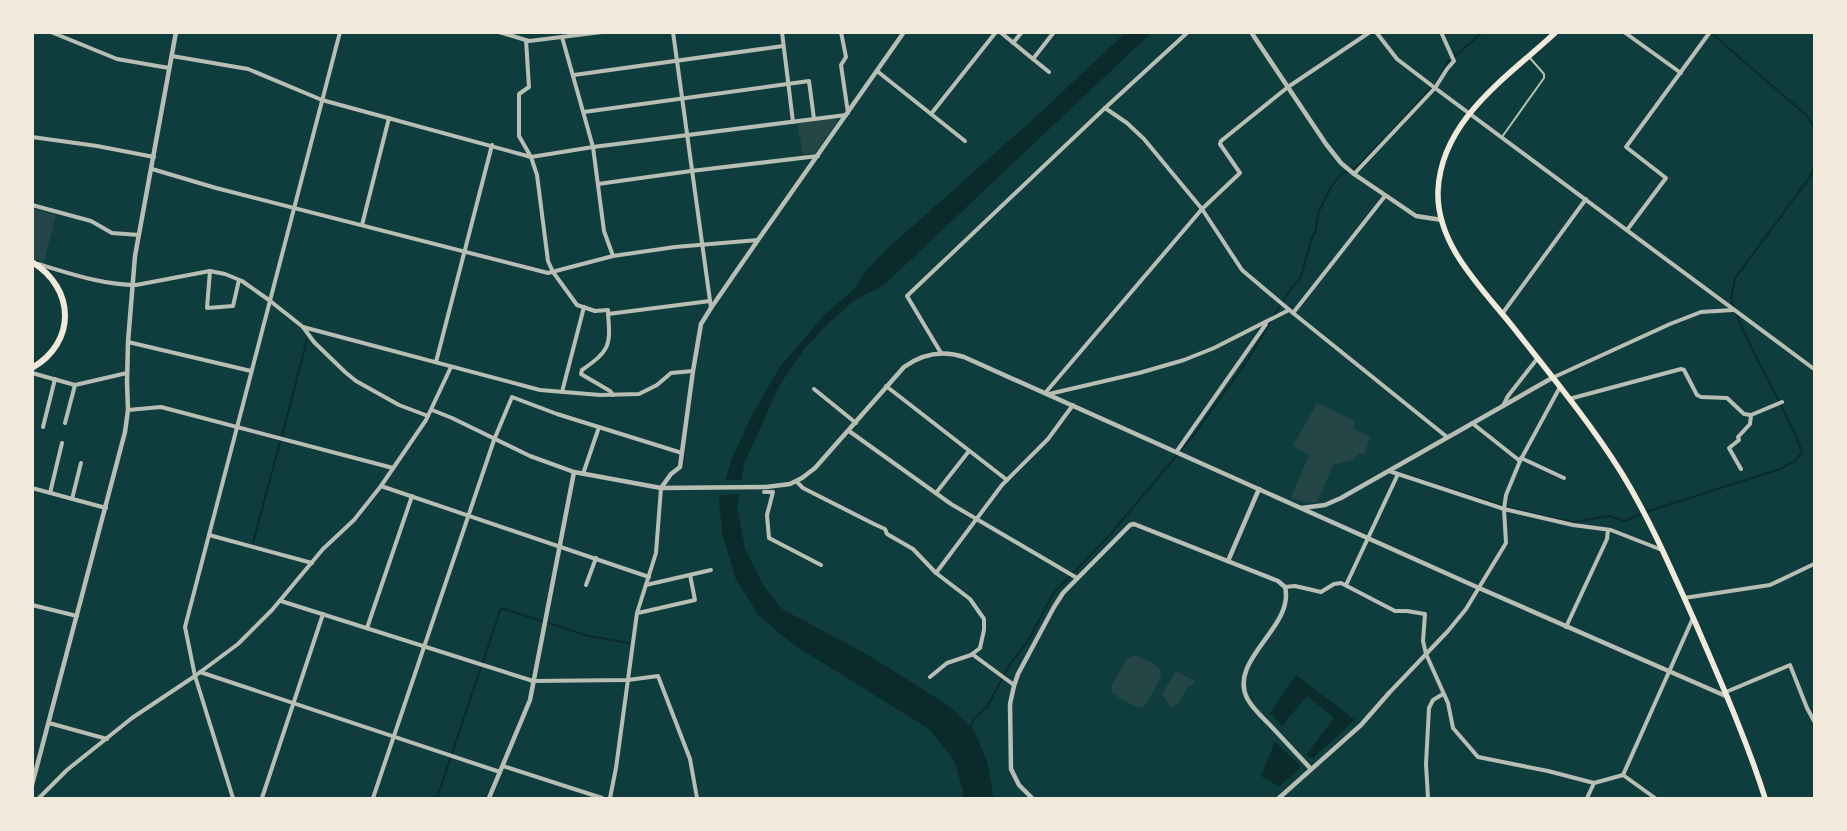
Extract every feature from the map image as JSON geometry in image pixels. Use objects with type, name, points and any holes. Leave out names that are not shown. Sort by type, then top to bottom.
[{"type":"highway","points":[[32,262],[43,269],[55,282],[62,297],[65,312],[64,329],[58,344],[47,358],[32,368]]},
{"type":"main road","points":[[1556,32],[1482,100],[1450,144],[1441,171],[1438,192],[1442,220],[1458,256],[1560,387],[1622,473],[1663,550],[1727,695],[1754,762],[1765,798]]},
{"type":"street","points":[[51,32],[117,59],[169,68]]},
{"type":"street","points":[[32,785],[125,432],[128,410],[127,373],[132,285],[139,235],[176,32]]},
{"type":"street","points":[[233,798],[195,676],[185,627],[340,32]]},
{"type":"street","points":[[499,32],[526,40],[602,32]]},
{"type":"street","points":[[673,32],[710,308]]},
{"type":"street","points":[[782,32],[793,122]]},
{"type":"street","points":[[841,32],[846,57],[841,65],[847,114]]},
{"type":"street","points":[[610,798],[638,613],[656,553],[661,488],[671,474],[680,467],[692,371],[701,324],[710,308],[904,32]]},
{"type":"street","points":[[931,114],[996,32]]},
{"type":"street","points":[[1000,32],[1049,72]]},
{"type":"street","points":[[1013,43],[1022,32]]},
{"type":"street","points":[[1033,59],[1054,32]]},
{"type":"street","points":[[941,353],[907,296],[1104,108],[1188,32]]},
{"type":"street","points":[[1250,32],[1331,151],[1351,171],[1416,216],[1442,220]]},
{"type":"street","points":[[1047,393],[1202,209],[1240,173],[1220,144],[1221,141],[1288,87],[1370,32]]},
{"type":"street","points":[[1376,32],[1397,59],[1814,369]]},
{"type":"street","points":[[1351,171],[1435,88],[1454,62],[1441,32]]},
{"type":"street","points":[[1546,32],[1551,38]]},
{"type":"street","points":[[1624,32],[1680,73]]},
{"type":"street","points":[[1627,230],[1666,178],[1626,147],[1710,32]]},
{"type":"street","points":[[562,37],[593,147],[604,230],[613,256]]},
{"type":"street","points":[[526,40],[529,87],[519,94],[519,136],[531,157],[537,175],[548,261],[553,272],[577,305],[595,311],[608,310],[610,334],[604,352],[582,370],[581,374],[610,391],[613,395]]},
{"type":"street","points":[[574,75],[783,46]]},
{"type":"street","points":[[172,56],[248,69],[322,100],[531,157],[593,147],[847,114]]},
{"type":"street","points":[[877,71],[965,141]]},
{"type":"street","points":[[584,112],[809,81],[814,119]]},
{"type":"street","points":[[1104,108],[1127,123],[1144,139],[1202,209],[1242,270],[1291,312],[1447,437]]},
{"type":"street","points":[[362,225],[389,118]]},
{"type":"street","points":[[32,137],[97,146],[154,157]]},
{"type":"street","points":[[436,362],[492,145]]},
{"type":"street","points":[[598,184],[691,170],[818,156]]},
{"type":"street","points":[[152,169],[216,188],[548,273],[613,256],[701,244],[758,240]]},
{"type":"street","points":[[1047,393],[1171,365],[1214,348],[1291,312],[1385,196]]},
{"type":"street","points":[[1502,314],[1586,199]]},
{"type":"street","points":[[32,205],[91,221],[112,233],[139,235]]},
{"type":"street","points":[[32,262],[94,280],[132,285],[210,271],[225,274],[239,280],[269,300],[303,327],[314,342],[356,381],[399,405],[428,416]]},
{"type":"street","points":[[210,271],[207,308],[233,306],[239,280]]},
{"type":"street","points":[[608,314],[710,301]]},
{"type":"street","points":[[562,392],[584,307]]},
{"type":"street","points":[[1301,508],[1325,505],[1341,498],[1552,378],[1670,324],[1701,312],[1733,310]]},
{"type":"street","points":[[1177,451],[1268,322]]},
{"type":"street","points":[[303,327],[540,390],[613,395],[639,394],[657,385],[671,374],[692,371]]},
{"type":"street","points":[[128,342],[251,371]]},
{"type":"street","points":[[432,410],[530,456],[583,474],[661,488],[782,486],[797,482],[815,468],[856,423],[886,386],[910,363],[941,353],[955,354],[1177,451],[1566,627],[1727,695],[1790,665],[1805,704],[1814,721]]},
{"type":"street","points":[[1503,406],[1508,396],[1537,358]]},
{"type":"street","points":[[39,798],[67,770],[132,718],[195,676],[238,644],[281,601],[335,536],[354,520],[381,486],[432,410],[451,366]]},
{"type":"street","points":[[1569,399],[1681,369],[1684,370],[1698,395],[1701,397],[1727,398],[1744,414],[1751,415],[1782,402]]},
{"type":"street","points":[[32,373],[76,384],[127,373]]},
{"type":"street","points":[[43,426],[55,379]]},
{"type":"street","points":[[66,424],[76,384]]},
{"type":"street","points":[[886,386],[1006,480]]},
{"type":"street","points":[[1279,798],[1361,725],[1454,623],[1478,588],[1506,543],[1505,502],[1520,459],[1560,387]]},
{"type":"street","points":[[814,390],[856,423]]},
{"type":"street","points":[[373,798],[494,440],[512,397],[682,453]]},
{"type":"street","points":[[936,573],[1006,480],[1048,440],[1073,405]]},
{"type":"street","points":[[128,410],[161,407],[393,468]]},
{"type":"street","points":[[1741,469],[1729,448],[1739,440],[1738,437],[1750,424],[1751,415]]},
{"type":"street","points":[[1472,423],[1520,459],[1564,478]]},
{"type":"street","points":[[583,474],[599,427]]},
{"type":"street","points":[[849,431],[976,519],[1077,578]]},
{"type":"street","points":[[50,493],[62,443]]},
{"type":"street","points":[[936,493],[969,451]]},
{"type":"street","points":[[72,499],[81,462]]},
{"type":"street","points":[[1389,471],[1504,509],[1573,525],[1608,530],[1663,550]]},
{"type":"street","points":[[489,798],[530,700],[574,472]]},
{"type":"street","points":[[1346,585],[1398,474]]},
{"type":"street","points":[[797,482],[803,488],[885,529],[887,534],[913,548],[936,573],[970,599],[984,618],[984,630],[980,648],[972,654],[947,663],[930,677]]},
{"type":"street","points":[[381,486],[649,577]]},
{"type":"street","points":[[32,488],[106,508]]},
{"type":"street","points":[[1228,561],[1259,489]]},
{"type":"street","points":[[764,492],[773,492],[767,515],[769,538],[821,565]]},
{"type":"street","points":[[367,628],[412,496]]},
{"type":"street","points":[[1032,798],[1019,785],[1011,769],[1010,704],[1018,674],[1063,593],[1130,525],[1134,524],[1278,581],[1285,587],[1284,610],[1250,663],[1245,675],[1244,688],[1251,705],[1311,769]]},
{"type":"street","points":[[1566,627],[1607,538],[1608,530]]},
{"type":"street","points":[[209,535],[312,563]]},
{"type":"street","points":[[586,586],[596,558]]},
{"type":"street","points":[[1684,598],[1770,585],[1814,564]]},
{"type":"street","points":[[646,585],[710,570]]},
{"type":"street","points":[[638,613],[695,600],[690,574]]},
{"type":"street","points":[[1285,587],[1295,586],[1321,592],[1334,584],[1341,583],[1395,611],[1425,614],[1424,641],[1426,654],[1448,703],[1453,728],[1478,757],[1594,783],[1623,775]]},
{"type":"street","points":[[281,601],[533,681],[628,680],[658,676],[690,759],[697,798]]},
{"type":"street","points":[[32,605],[77,616]]},
{"type":"street","points":[[262,798],[323,614]]},
{"type":"street","points":[[1623,775],[1693,618]]},
{"type":"street","points":[[972,654],[1014,685]]},
{"type":"street","points":[[200,672],[500,772]]},
{"type":"street","points":[[1428,798],[1426,764],[1429,708],[1433,700],[1443,694]]},
{"type":"street","points":[[49,724],[106,739]]},
{"type":"street","points":[[503,766],[602,798]]},
{"type":"street","points":[[1623,775],[1654,798]]},
{"type":"street","points":[[1587,798],[1594,783]]},
{"type":"lane","points":[[1502,137],[1544,78],[1544,74],[1529,57]]},
{"type":"shaded area","points":[[1125,33],[1151,33],[884,285],[855,300],[805,348],[779,386],[744,464],[737,506],[745,549],[763,585],[782,609],[870,656],[949,706],[974,730],[987,761],[993,798],[964,798],[954,760],[929,729],[794,645],[760,617],[736,580],[722,533],[719,501],[731,461],[750,419],[779,368],[825,314],[855,288],[864,273],[887,249],[1040,113]]},
{"type":"shaded area","points":[[835,118],[837,122],[815,153],[803,154],[797,123]]},
{"type":"shaded area","points":[[32,209],[56,215],[44,262],[33,259]]},
{"type":"shaded area","points":[[1317,403],[1355,421],[1353,428],[1370,438],[1364,455],[1359,453],[1353,460],[1333,465],[1317,502],[1309,503],[1291,498],[1309,455],[1293,446]]},
{"type":"shaded area","points":[[1135,655],[1152,663],[1161,673],[1161,677],[1147,703],[1142,707],[1136,707],[1118,697],[1112,692],[1111,687],[1126,659]]},
{"type":"shaded area","points":[[1176,671],[1195,681],[1192,686],[1189,685],[1177,705],[1171,708],[1162,694]]},
{"type":"shaded area","points":[[1296,675],[1355,720],[1312,759],[1306,755],[1334,718],[1307,696],[1282,726],[1270,713]]},
{"type":"shaded area","points":[[1275,741],[1300,766],[1279,787],[1261,776]]},
{"type":"pier","points":[[723,480],[744,480],[741,494],[719,495]]},
{"type":"waterway","points":[[1437,82],[1448,62],[1483,32]]},
{"type":"waterway","points":[[1710,32],[1806,115],[1814,126]]},
{"type":"waterway","points":[[1390,133],[1432,87]]},
{"type":"waterway","points":[[1273,317],[1292,287],[1300,279],[1315,232],[1319,211],[1331,187],[1341,174],[1357,167],[1383,140]]},
{"type":"waterway","points":[[1734,308],[1731,299],[1735,278],[1810,177],[1814,168]]},
{"type":"waterway","points":[[1400,473],[1509,508],[1573,522],[1610,516],[1625,521],[1649,511],[1780,469],[1795,461],[1802,452],[1736,313]]},
{"type":"waterway","points":[[971,727],[973,720],[987,707],[1010,664],[1028,641],[1053,594],[1109,536],[1193,436],[1247,361],[1271,321]]},
{"type":"waterway","points":[[282,436],[307,340]]},
{"type":"waterway","points":[[253,543],[280,442]]},
{"type":"waterway","points":[[437,798],[501,608],[589,636],[629,643]]}]
